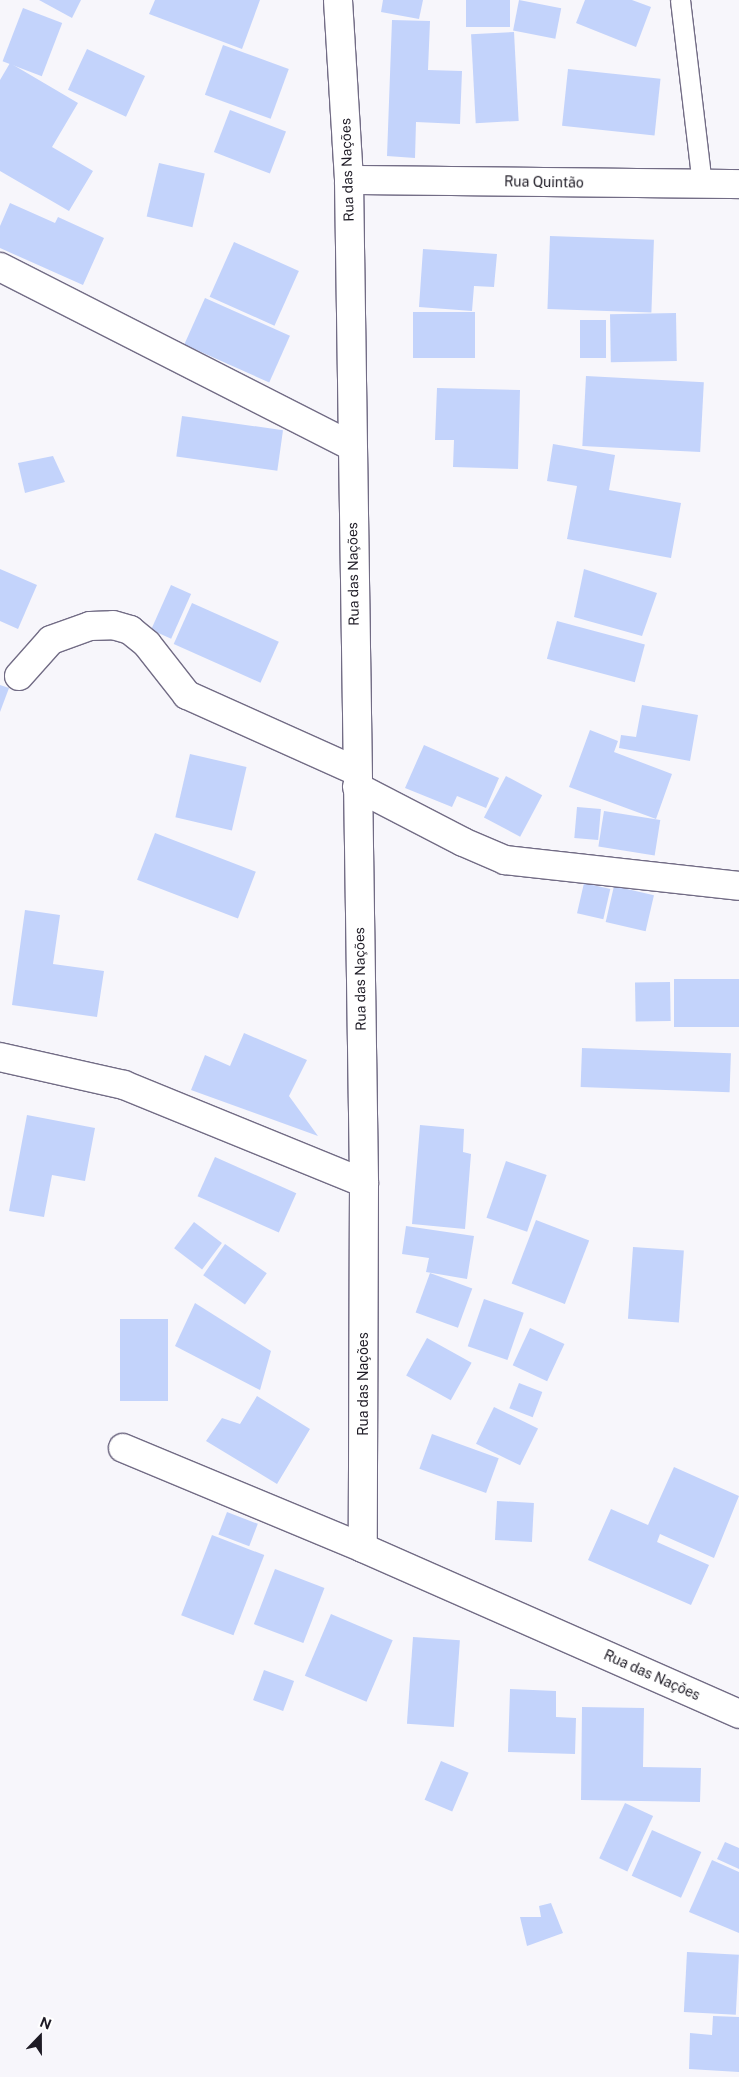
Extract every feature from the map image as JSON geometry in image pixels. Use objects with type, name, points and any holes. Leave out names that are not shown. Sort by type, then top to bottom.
[{"type":"street","name":"Rua das Nações","points":[[338,0],[349,180],[350,445],[364,1183],[363,1548],[739,1714]]},
{"type":"street","name":"Rua Quintão","points":[[349,180],[739,184]]},
{"type":"street","points":[[0,267],[350,445]]},
{"type":"street","points":[[19,676],[51,640],[90,626],[113,625],[130,630],[147,644],[187,695],[357,779],[463,842],[505,860],[739,886]]},
{"type":"street","points":[[0,1057],[124,1085],[364,1183]]},
{"type":"street","points":[[123,1448],[363,1548]]},
{"type":"lane","points":[[680,0],[702,184]]},
{"type":"building","points":[[39,0],[81,0],[72,18]]},
{"type":"building","points":[[155,0],[260,0],[242,49],[149,14]]},
{"type":"building","points":[[383,0],[423,0],[419,19],[381,12]]},
{"type":"building","points":[[466,0],[510,0],[510,27],[466,27]]},
{"type":"building","points":[[519,0],[561,8],[555,39],[513,30]]},
{"type":"building","points":[[585,0],[632,0],[651,7],[636,47],[576,23]]},
{"type":"building","points":[[23,8],[62,23],[42,76],[3,61]]},
{"type":"building","points":[[392,20],[430,21],[428,70],[462,71],[460,124],[416,122],[415,158],[387,156]]},
{"type":"building","points":[[514,32],[519,121],[476,123],[471,34]]},
{"type":"building","points":[[223,45],[289,69],[271,119],[205,95]]},
{"type":"building","points":[[87,49],[145,76],[126,117],[68,90]]},
{"type":"building","points":[[10,63],[78,103],[52,147],[93,171],[69,211],[0,171],[0,80]]},
{"type":"building","points":[[568,69],[660,79],[655,135],[562,126]]},
{"type":"building","points":[[230,110],[286,132],[270,174],[214,152]]},
{"type":"building","points":[[159,163],[205,174],[192,227],[147,217]]},
{"type":"building","points":[[10,203],[55,223],[58,217],[104,238],[83,285],[0,248],[0,226]]},
{"type":"building","points":[[550,236],[654,240],[651,313],[547,309]]},
{"type":"building","points":[[234,242],[299,271],[274,326],[210,297]]},
{"type":"building","points":[[423,249],[497,254],[494,287],[474,286],[472,311],[419,307]]},
{"type":"building","points":[[205,298],[290,336],[269,382],[184,345]]},
{"type":"building","points":[[413,312],[475,312],[475,358],[413,358]]},
{"type":"building","points":[[676,313],[677,361],[611,362],[610,314]]},
{"type":"building","points":[[580,320],[606,320],[606,358],[580,358]]},
{"type":"building","points":[[586,376],[704,382],[700,452],[582,446]]},
{"type":"building","points":[[437,388],[520,390],[518,469],[453,467],[454,440],[435,440]]},
{"type":"building","points":[[182,416],[283,430],[277,471],[176,457]]},
{"type":"building","points":[[553,444],[615,455],[609,490],[681,503],[671,558],[567,539],[577,486],[547,481]]},
{"type":"building","points":[[53,456],[65,482],[25,493],[18,463]]},
{"type":"building","points":[[0,569],[37,585],[18,629],[0,621]]},
{"type":"building","points":[[584,569],[657,593],[642,636],[574,617]]},
{"type":"building","points":[[171,585],[191,594],[171,639],[151,630]]},
{"type":"building","points":[[192,603],[279,642],[260,683],[174,644]]},
{"type":"building","points":[[557,621],[645,645],[635,682],[547,659]]},
{"type":"building","points":[[0,685],[9,688],[0,712]]},
{"type":"building","points":[[642,705],[698,715],[690,761],[619,748],[621,735],[636,737]]},
{"type":"building","points":[[590,730],[618,741],[614,752],[672,774],[656,819],[569,787]]},
{"type":"building","points":[[424,745],[499,778],[486,808],[457,796],[452,807],[405,788]]},
{"type":"building","points":[[190,754],[247,767],[232,830],[175,817]]},
{"type":"building","points":[[506,776],[542,795],[520,837],[484,817]]},
{"type":"building","points":[[577,807],[601,809],[598,840],[574,838]]},
{"type":"building","points":[[604,811],[660,820],[655,855],[598,847]]},
{"type":"building","points":[[155,833],[256,872],[238,918],[137,880]]},
{"type":"building","points":[[584,883],[610,889],[603,919],[577,913]]},
{"type":"building","points":[[614,886],[654,895],[646,931],[606,922]]},
{"type":"building","points":[[25,910],[60,915],[53,964],[104,971],[97,1017],[12,1005]]},
{"type":"building","points":[[674,979],[739,979],[739,1027],[674,1027]]},
{"type":"building","points":[[670,982],[671,1021],[636,1022],[635,983]]},
{"type":"building","points":[[244,1033],[307,1060],[289,1096],[318,1136],[191,1090],[205,1055],[230,1066]]},
{"type":"building","points":[[582,1048],[731,1053],[730,1092],[581,1087]]},
{"type":"building","points":[[27,1115],[95,1128],[85,1181],[52,1175],[44,1217],[9,1211]]},
{"type":"building","points":[[420,1125],[464,1129],[463,1152],[471,1154],[465,1229],[412,1224]]},
{"type":"building","points":[[215,1157],[296,1193],[279,1232],[198,1196]]},
{"type":"building","points":[[506,1161],[547,1175],[527,1232],[486,1218]]},
{"type":"building","points":[[536,1220],[589,1240],[565,1304],[512,1283]]},
{"type":"building","points":[[194,1222],[222,1243],[202,1269],[174,1248]]},
{"type":"building","points":[[406,1226],[474,1236],[467,1279],[426,1272],[429,1258],[402,1254]]},
{"type":"building","points":[[225,1244],[267,1273],[245,1304],[203,1275]]},
{"type":"building","points":[[633,1247],[684,1251],[679,1322],[628,1319]]},
{"type":"building","points":[[430,1273],[472,1288],[458,1328],[416,1312]]},
{"type":"building","points":[[484,1299],[524,1313],[507,1360],[468,1346]]},
{"type":"building","points":[[195,1303],[271,1351],[260,1390],[175,1346]]},
{"type":"building","points":[[120,1319],[168,1319],[168,1401],[120,1401]]},
{"type":"building","points":[[530,1328],[564,1344],[547,1381],[513,1365]]},
{"type":"building","points":[[427,1338],[472,1363],[451,1400],[406,1376]]},
{"type":"building","points":[[519,1383],[542,1392],[533,1417],[509,1408]]},
{"type":"building","points":[[257,1396],[310,1429],[277,1484],[206,1441],[222,1418],[240,1424]]},
{"type":"building","points":[[494,1407],[538,1428],[520,1465],[476,1444]]},
{"type":"building","points":[[432,1434],[499,1458],[486,1493],[419,1469]]},
{"type":"building","points":[[674,1467],[739,1496],[714,1558],[660,1534],[657,1542],[709,1565],[691,1605],[588,1560],[611,1509],[648,1525]]},
{"type":"building","points":[[497,1501],[534,1503],[532,1542],[495,1540]]},
{"type":"building","points":[[227,1512],[258,1524],[249,1546],[218,1534]]},
{"type":"building","points":[[212,1535],[264,1555],[233,1635],[181,1615]]},
{"type":"building","points":[[275,1569],[324,1588],[303,1643],[254,1624]]},
{"type":"building","points":[[331,1614],[393,1640],[366,1702],[305,1676]]},
{"type":"building","points":[[413,1637],[460,1640],[454,1727],[407,1724]]},
{"type":"building","points":[[264,1670],[294,1681],[283,1711],[253,1700]]},
{"type":"building","points":[[510,1689],[556,1691],[556,1717],[576,1718],[575,1754],[508,1752]]},
{"type":"building","points":[[582,1707],[644,1708],[643,1767],[701,1768],[700,1802],[581,1800]]},
{"type":"building","points":[[441,1761],[469,1773],[452,1811],[425,1800]]},
{"type":"building","points":[[625,1803],[653,1816],[627,1871],[599,1858]]},
{"type":"building","points":[[652,1830],[701,1852],[681,1898],[632,1876]]},
{"type":"building","points":[[725,1842],[739,1848],[739,1869],[717,1859]]},
{"type":"building","points":[[712,1860],[739,1872],[739,1933],[689,1912]]},
{"type":"building","points":[[551,1903],[563,1933],[527,1946],[520,1917],[541,1917],[539,1906]]},
{"type":"building","points":[[687,1952],[739,1955],[736,2015],[684,2012]]},
{"type":"building","points":[[713,2016],[739,2017],[739,2072],[689,2069],[690,2033],[712,2035]]}]
